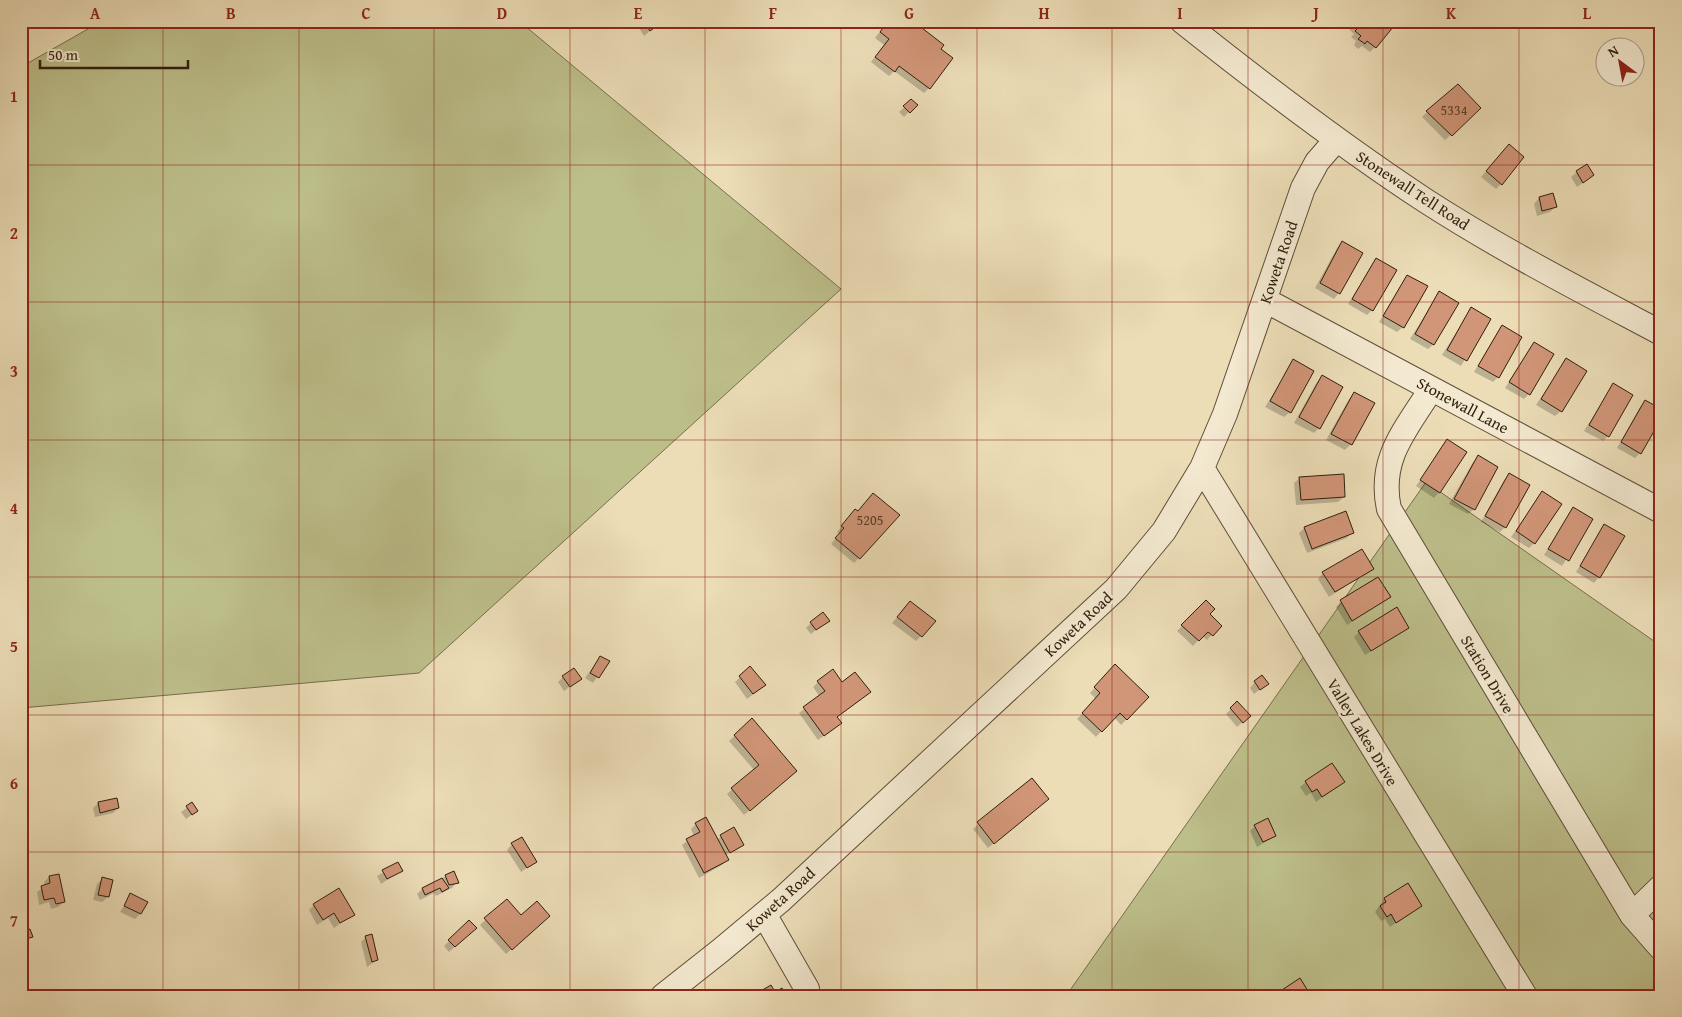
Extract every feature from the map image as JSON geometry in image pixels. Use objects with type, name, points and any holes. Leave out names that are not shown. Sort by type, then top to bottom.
[{"type":"street","name":"Stonewall Tell Road","points":[[1182,21],[1336,140],[1427,201],[1515,255],[1661,333]]},
{"type":"street","name":"Koweta Road","points":[[677,991],[764,914],[1116,589],[1164,531],[1202,468],[1226,414],[1303,188],[1317,162],[1336,140]]},
{"type":"street","name":"Stonewall Lane","points":[[1264,300],[1661,511]]},
{"type":"street","name":"Station Drive","points":[[1431,389],[1398,441],[1386,471],[1385,490],[1389,509],[1632,915],[1661,948]]},
{"type":"street","name":"Valley Lakes Drive","points":[[1202,468],[1525,996]]},
{"type":"street","points":[[1632,915],[1661,887]]},
{"type":"street","points":[[764,914],[807,989]]},
{"type":"green space","points":[[102,21],[519,21],[841,289],[419,673],[21,708],[21,67]]},
{"type":"green space","points":[[1426,482],[1661,646],[1661,996],[1066,996]]},
{"type":"building","points":[[644,21],[654,21],[657,26],[650,31]]},
{"type":"building","points":[[888,21],[913,21],[944,45],[941,49],[953,58],[930,89],[899,66],[895,72],[875,57],[889,39],[880,32]]},
{"type":"building","points":[[1354,21],[1398,21],[1376,48],[1367,41],[1365,44],[1358,39],[1361,36],[1355,31],[1358,28],[1353,23]]},
{"type":"building","points":[[1458,84],[1481,108],[1452,136],[1426,111]]},
{"type":"building","points":[[911,99],[918,105],[910,113],[903,106]]},
{"type":"building","points":[[1509,144],[1524,157],[1502,185],[1486,171]]},
{"type":"building","points":[[1587,164],[1594,175],[1583,183],[1576,171]]},
{"type":"building","points":[[1553,193],[1557,207],[1542,211],[1539,197]]},
{"type":"building","points":[[1342,241],[1363,253],[1340,294],[1320,283]]},
{"type":"building","points":[[1376,258],[1397,270],[1373,311],[1352,299]]},
{"type":"building","points":[[1407,275],[1428,286],[1404,328],[1383,316]]},
{"type":"building","points":[[1439,291],[1459,303],[1434,345],[1415,334]]},
{"type":"building","points":[[1471,307],[1491,319],[1467,361],[1447,350]]},
{"type":"building","points":[[1502,325],[1522,337],[1499,378],[1478,366]]},
{"type":"building","points":[[1534,342],[1554,354],[1530,395],[1509,382]]},
{"type":"building","points":[[1566,358],[1587,371],[1562,412],[1541,399]]},
{"type":"building","points":[[1293,359],[1314,371],[1291,413],[1270,401]]},
{"type":"building","points":[[1322,375],[1343,387],[1320,429],[1299,417]]},
{"type":"building","points":[[1613,383],[1633,395],[1609,437],[1589,425]]},
{"type":"building","points":[[1354,392],[1375,403],[1352,445],[1331,434]]},
{"type":"building","points":[[1645,400],[1661,409],[1661,419],[1641,454],[1621,442]]},
{"type":"building","points":[[1447,439],[1467,452],[1440,493],[1420,480]]},
{"type":"building","points":[[1478,455],[1498,467],[1475,510],[1454,499]]},
{"type":"building","points":[[1509,473],[1530,485],[1506,528],[1485,516]]},
{"type":"building","points":[[1344,474],[1345,497],[1301,500],[1299,477]]},
{"type":"building","points":[[1542,491],[1562,504],[1535,544],[1516,531]]},
{"type":"building","points":[[873,493],[900,515],[860,559],[835,538],[844,528],[841,526],[855,509],[858,511]]},
{"type":"building","points":[[1573,507],[1593,519],[1569,561],[1548,549]]},
{"type":"building","points":[[1346,511],[1354,533],[1312,549],[1304,527]]},
{"type":"building","points":[[1604,524],[1625,536],[1600,578],[1580,566]]},
{"type":"building","points":[[1362,549],[1374,569],[1335,592],[1322,572]]},
{"type":"building","points":[[1378,577],[1391,597],[1352,621],[1340,600]]},
{"type":"building","points":[[1206,600],[1215,609],[1210,614],[1222,626],[1213,636],[1208,632],[1199,641],[1181,625]]},
{"type":"building","points":[[910,601],[936,621],[922,637],[897,617]]},
{"type":"building","points":[[1397,607],[1409,628],[1371,651],[1358,631]]},
{"type":"building","points":[[823,612],[830,621],[816,630],[810,622]]},
{"type":"building","points":[[600,656],[610,661],[599,678],[590,673]]},
{"type":"building","points":[[1115,664],[1149,697],[1127,720],[1120,713],[1102,732],[1082,713],[1100,693],[1094,687]]},
{"type":"building","points":[[750,666],[766,685],[753,694],[739,676]]},
{"type":"building","points":[[574,668],[582,679],[570,687],[562,676]]},
{"type":"building","points":[[833,669],[842,682],[855,672],[871,692],[837,717],[842,723],[824,736],[803,707],[825,691],[817,681]]},
{"type":"building","points":[[1262,675],[1269,684],[1260,690],[1254,681]]},
{"type":"building","points":[[1237,701],[1251,716],[1243,723],[1230,708]]},
{"type":"building","points":[[752,718],[797,771],[750,811],[731,788],[759,765],[734,735]]},
{"type":"building","points":[[1332,763],[1345,782],[1322,797],[1317,789],[1312,792],[1305,781]]},
{"type":"building","points":[[1032,778],[1049,799],[994,844],[977,822]]},
{"type":"building","points":[[117,798],[119,808],[100,813],[98,802]]},
{"type":"building","points":[[192,802],[198,811],[192,815],[186,806]]},
{"type":"building","points":[[706,817],[729,860],[704,873],[686,839],[700,832],[695,823]]},
{"type":"building","points":[[1268,818],[1276,836],[1263,842],[1254,825]]},
{"type":"building","points":[[734,827],[744,845],[730,853],[720,835]]},
{"type":"building","points":[[522,837],[537,862],[527,868],[511,843]]},
{"type":"building","points":[[398,862],[403,871],[387,879],[382,870]]},
{"type":"building","points":[[454,871],[459,883],[449,885],[445,875]]},
{"type":"building","points":[[59,874],[65,902],[56,904],[54,898],[44,900],[41,886],[50,883],[49,876]]},
{"type":"building","points":[[102,877],[113,880],[109,897],[98,895]]},
{"type":"building","points":[[442,878],[449,888],[442,892],[440,888],[425,895],[422,888]]},
{"type":"building","points":[[1408,883],[1422,906],[1396,923],[1391,914],[1387,917],[1380,906],[1386,902],[1384,898]]},
{"type":"building","points":[[339,888],[355,915],[340,923],[334,913],[323,920],[313,904]]},
{"type":"building","points":[[130,893],[148,902],[141,914],[124,906]]},
{"type":"building","points":[[507,899],[521,915],[537,901],[550,916],[512,950],[484,918]]},
{"type":"building","points":[[469,920],[477,928],[455,947],[448,940]]},
{"type":"building","points":[[30,929],[33,937],[22,940],[21,931]]},
{"type":"building","points":[[372,934],[378,960],[372,962],[365,936]]},
{"type":"building","points":[[1300,978],[1308,991],[1301,996],[1273,996]]},
{"type":"building","points":[[771,985],[775,992],[782,988],[787,996],[752,996]]}]
